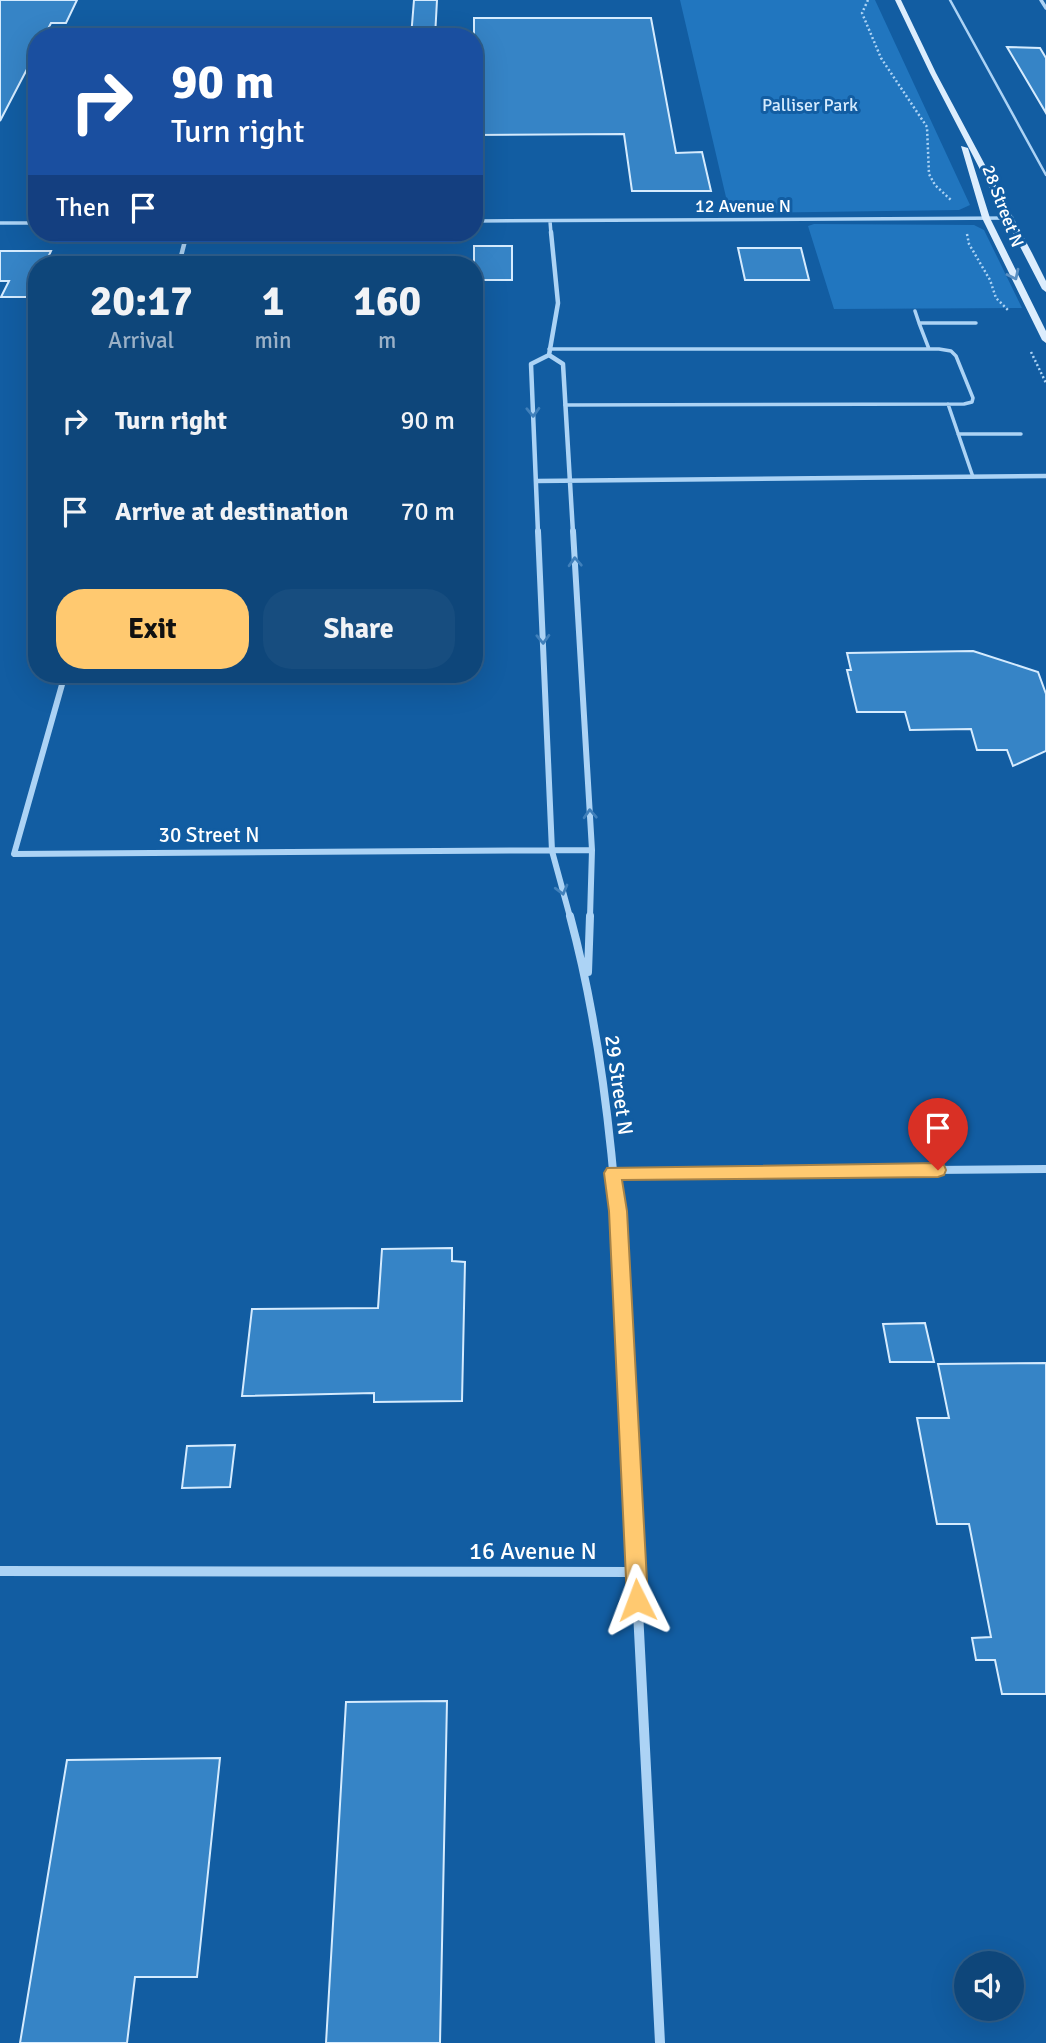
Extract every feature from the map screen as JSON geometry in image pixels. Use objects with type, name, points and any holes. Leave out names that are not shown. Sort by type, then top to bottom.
[{"type":"main road","name":"28 Street N","points":[[898,0],[955,120],[1012,218],[1046,289]]},
{"type":"main road","name":"28 Street N","points":[[955,120],[986,218],[1046,340]]},
{"type":"street","points":[[1041,0],[1046,8]]},
{"type":"street","name":"12 Avenue N","points":[[483,221],[1012,218]]},
{"type":"street","points":[[550,221],[558,303],[549,352],[531,364],[552,850],[587,980]]},
{"type":"street","points":[[0,223],[28,223]]},
{"type":"street","points":[[549,352],[563,364],[592,850],[587,980]]},
{"type":"street","points":[[536,481],[1046,476]]},
{"type":"street","name":"30 Street N","points":[[63,683],[15,855],[592,850]]},
{"type":"street","name":"29 Street N","points":[[587,980],[618,1211],[636,1572]]},
{"type":"street","points":[[613,1173],[1046,1169]]},
{"type":"street","name":"16 Avenue N","points":[[0,1571],[636,1572]]},
{"type":"street","points":[[636,1572],[660,2043]]},
{"type":"lane","points":[[950,0],[1046,175]]},
{"type":"lane","points":[[915,311],[929,349]]},
{"type":"lane","points":[[919,323],[976,323]]},
{"type":"lane","points":[[549,352],[951,351],[956,356],[973,398],[972,402],[948,404],[565,405]]},
{"type":"lane","points":[[948,404],[973,477]]},
{"type":"lane","points":[[958,434],[1021,434]]},
{"type":"path","points":[[867,0],[862,13],[880,58],[912,103],[929,133],[929,174],[963,218],[969,244],[990,280],[996,298],[1012,313]]},
{"type":"path","points":[[1028,345],[1046,383]]},
{"type":"green space","name":"Palliser Park","points":[[680,0],[875,0],[970,205],[959,210],[741,213],[729,210]]},
{"type":"green space","points":[[974,225],[984,230],[1022,308],[834,309],[808,226]]},
{"type":"building","points":[[0,0],[77,0],[66,23],[51,23],[48,28],[28,28],[28,67],[0,121]]},
{"type":"building","points":[[414,0],[437,0],[435,28],[412,28]]},
{"type":"building","points":[[474,18],[651,18],[676,153],[702,152],[711,191],[632,191],[624,134],[483,135],[483,28],[474,28]]},
{"type":"building","points":[[1007,47],[1040,48],[1046,58],[1046,113]]},
{"type":"building","points":[[474,246],[512,246],[512,280],[483,280],[483,256],[474,256]]},
{"type":"building","points":[[738,248],[801,248],[809,280],[745,280]]},
{"type":"building","points":[[0,251],[51,251],[49,256],[28,256],[28,297],[1,297],[9,281],[0,281]]},
{"type":"building","points":[[973,651],[1038,672],[1046,694],[1046,751],[1013,766],[1007,750],[977,750],[971,729],[910,730],[905,712],[857,712],[847,670],[851,670],[847,653]]},
{"type":"building","points":[[452,1248],[452,1261],[465,1262],[462,1401],[374,1402],[374,1393],[242,1396],[252,1309],[378,1308],[382,1249]]},
{"type":"building","points":[[925,1323],[934,1362],[890,1362],[883,1324]]},
{"type":"building","points":[[1046,1363],[1046,1694],[1002,1694],[995,1660],[976,1660],[972,1638],[991,1637],[969,1524],[937,1524],[917,1418],[949,1418],[938,1364]]},
{"type":"building","points":[[235,1445],[230,1487],[182,1488],[187,1446]]},
{"type":"building","points":[[447,1701],[440,2043],[326,2043],[346,1702]]},
{"type":"building","points":[[220,1758],[197,1977],[135,1977],[127,2043],[20,2043],[67,1760]]},
{"type":"route","points":[[637,1600],[618,1211],[613,1173],[938,1170]]}]
